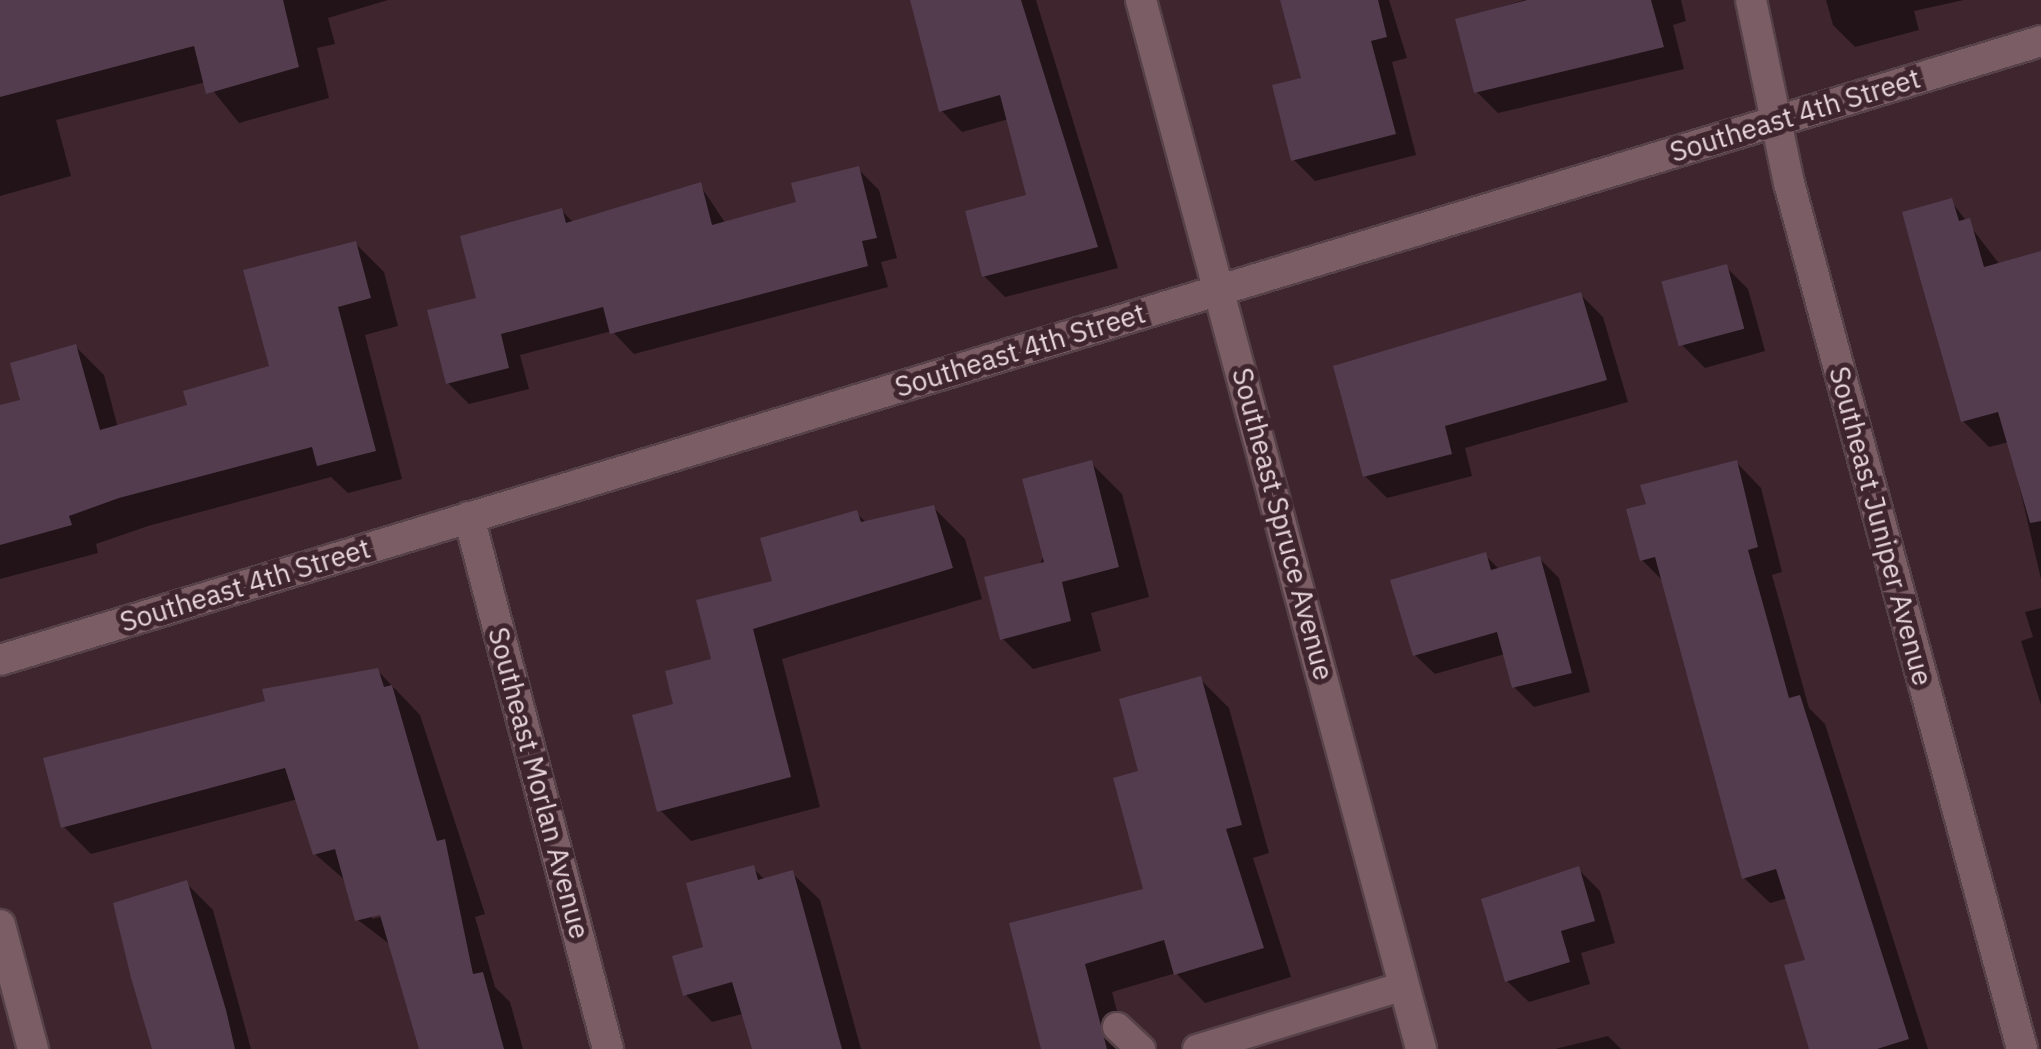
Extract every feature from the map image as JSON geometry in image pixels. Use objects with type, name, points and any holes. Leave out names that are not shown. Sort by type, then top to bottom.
[{"type":"street","name":"Southeast Spruce Avenue","points":[[1141,0],[1420,1049]]},
{"type":"street","name":"Southeast Juniper Avenue","points":[[1751,0],[1776,121],[2022,1049]]},
{"type":"street","name":"Southeast 4th Street","points":[[0,660],[2041,41]]},
{"type":"street","name":"Southeast Morlan Avenue","points":[[469,517],[608,1049]]},
{"type":"street","points":[[0,925],[33,1049]]},
{"type":"lane","points":[[1196,1049],[1404,986]]},
{"type":"lane","points":[[1117,1026],[1140,1049]]},
{"type":"building","points":[[0,0],[283,0],[299,67],[206,94],[194,46],[0,97]]},
{"type":"building","points":[[910,0],[1021,0],[1098,247],[982,277],[965,211],[1026,195],[1000,95],[939,112]]},
{"type":"building","points":[[1280,0],[1378,0],[1387,37],[1371,41],[1396,134],[1291,161],[1272,85],[1301,78]]},
{"type":"building","points":[[1527,0],[1651,0],[1664,47],[1474,93],[1455,19]]},
{"type":"building","points":[[859,166],[877,238],[862,241],[868,266],[610,334],[603,307],[501,334],[509,368],[446,384],[427,310],[476,298],[460,236],[562,208],[566,223],[701,182],[712,225],[796,202],[791,183]]},
{"type":"building","points":[[1952,198],[1959,221],[1970,218],[1984,267],[2041,251],[2041,521],[2030,523],[1998,412],[1961,422],[1919,275],[1902,212]]},
{"type":"building","points":[[356,241],[371,298],[338,307],[376,451],[317,466],[312,447],[119,498],[69,516],[72,525],[0,545],[0,405],[20,400],[10,363],[76,344],[100,430],[187,405],[183,391],[269,366],[243,270]]},
{"type":"building","points":[[1727,264],[1744,329],[1679,346],[1661,282]]},
{"type":"building","points":[[1581,292],[1607,380],[1445,426],[1452,454],[1363,477],[1333,366]]},
{"type":"building","points":[[1092,460],[1119,567],[1062,582],[1071,621],[1000,640],[984,577],[1044,562],[1022,479]]},
{"type":"building","points":[[1737,460],[1758,547],[1748,550],[1789,698],[1800,695],[1909,1039],[1877,1049],[1809,1049],[1784,965],[1805,960],[1776,869],[1742,879],[1655,557],[1640,561],[1626,509],[1646,504],[1640,485]]},
{"type":"building","points":[[934,505],[953,568],[753,629],[791,777],[657,812],[632,715],[673,704],[665,671],[711,659],[696,600],[772,581],[760,538],[857,510],[861,522]]},
{"type":"building","points":[[1486,552],[1491,570],[1540,556],[1572,673],[1512,688],[1497,632],[1413,656],[1390,580]]},
{"type":"building","points":[[378,668],[384,687],[392,685],[437,841],[445,839],[473,974],[483,972],[504,1049],[419,1049],[380,915],[355,921],[335,849],[313,855],[285,768],[61,828],[43,758],[265,701],[262,689]]},
{"type":"building","points":[[1201,676],[1242,825],[1226,829],[1264,948],[1174,975],[1164,940],[1085,964],[1107,1049],[1041,1049],[1009,923],[1143,889],[1113,778],[1138,771],[1119,699]]},
{"type":"building","points":[[754,865],[758,880],[793,870],[842,1049],[752,1049],[732,982],[683,996],[672,956],[703,947],[686,883]]},
{"type":"building","points":[[1579,866],[1595,921],[1561,931],[1570,962],[1505,982],[1481,899]]},
{"type":"building","points":[[187,880],[235,1049],[152,1049],[131,978],[113,903]]}]
